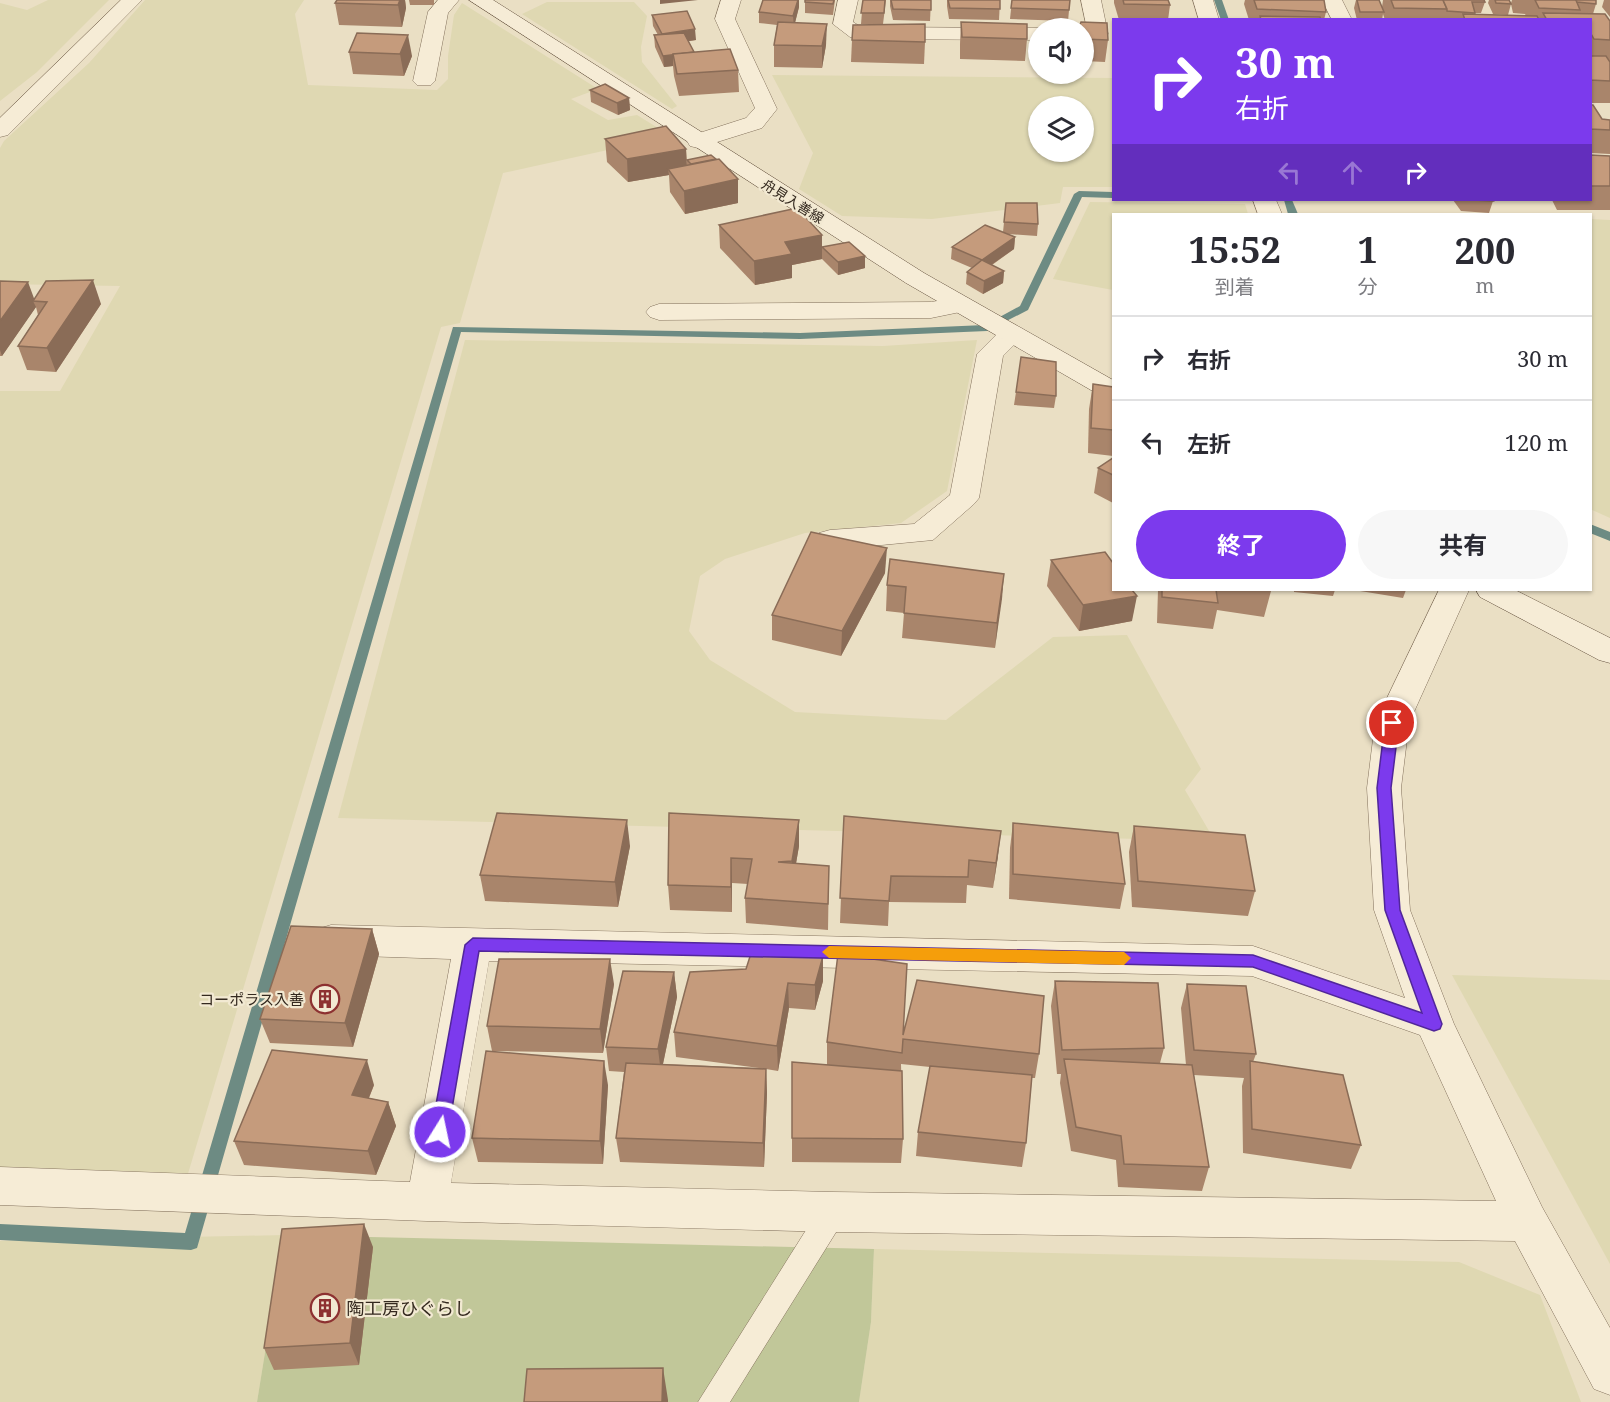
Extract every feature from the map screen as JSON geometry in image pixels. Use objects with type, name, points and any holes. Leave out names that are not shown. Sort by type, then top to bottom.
[{"type":"street","points":[[0,130],[132,0]]},
{"type":"street","points":[[424,81],[438,12],[449,0]]},
{"type":"street","name":"舟見入善線","points":[[479,0],[698,141],[962,305],[1112,390]]},
{"type":"street","points":[[698,141],[754,123],[766,109],[725,19],[731,0]]},
{"type":"street","points":[[848,0],[843,24],[857,33],[1028,34]]},
{"type":"street","points":[[1091,0],[1098,34]]},
{"type":"street","points":[[1203,0],[1208,18]]},
{"type":"street","points":[[1332,0],[1341,18]]},
{"type":"street","points":[[659,312],[931,310],[962,305]]},
{"type":"street","points":[[830,540],[922,533],[964,498],[990,354],[1012,334]]},
{"type":"street","points":[[1455,591],[1392,723],[1384,788],[1392,910],[1434,1024],[1527,1221],[1610,1373]]},
{"type":"street","points":[[1493,591],[1610,652]]},
{"type":"street","points":[[302,939],[473,945],[1253,961],[1434,1024]]},
{"type":"street","points":[[427,1202],[473,945]]},
{"type":"street","points":[[0,1186],[427,1202],[833,1212],[1527,1221]]},
{"type":"lane","points":[[713,1402],[833,1212]]},
{"type":"shaded area","points":[[48,0],[109,0],[37,72],[0,101],[0,3],[27,10]]},
{"type":"shaded area","points":[[145,0],[304,0],[295,14],[308,85],[437,90],[448,79],[448,56],[454,15],[462,3],[598,89],[571,99],[608,120],[637,115],[671,136],[503,173],[460,323],[441,327],[187,1177],[0,1171],[0,391],[60,391],[120,286],[0,284],[0,148],[4,141],[89,63]]},
{"type":"shaded area","points":[[547,2],[634,2],[647,16],[641,47],[642,62],[677,106],[672,109],[522,14]]},
{"type":"shaded area","points":[[772,75],[1028,77],[1028,84],[1094,84],[1094,78],[1112,78],[1112,187],[1063,187],[1060,203],[932,219],[842,216],[799,189],[813,153]]},
{"type":"shaded area","points":[[1090,202],[1245,204],[1248,213],[1112,213],[1112,290],[1053,279]]},
{"type":"shaded area","points":[[1592,219],[1610,220],[1610,518],[1592,510]]},
{"type":"shaded area","points":[[465,340],[883,346],[977,340],[947,491],[901,523],[805,533],[725,559],[700,576],[689,631],[710,660],[795,712],[946,720],[1053,637],[1127,635],[1201,769],[1185,790],[1215,841],[338,818]]},
{"type":"shaded area","points":[[1452,975],[1610,980],[1610,1264]]},
{"type":"shaded area","points":[[284,1235],[257,1402],[0,1402],[0,1241]]},
{"type":"shaded area","points":[[874,1249],[1459,1262],[1540,1295],[1581,1402],[859,1402],[871,1322]]},
{"type":"green space","points":[[284,1235],[874,1249],[871,1322],[859,1402],[257,1402]]},
{"type":"building","points":[[337,0],[400,0],[398,5],[335,3]]},
{"type":"building","points":[[763,0],[798,0],[793,16],[759,12]]},
{"type":"building","points":[[805,0],[834,0],[833,4],[805,2]]},
{"type":"building","points":[[863,0],[885,0],[884,13],[861,13]]},
{"type":"building","points":[[891,0],[931,0],[931,10],[893,9]]},
{"type":"building","points":[[948,0],[1000,0],[1000,9],[950,8]]},
{"type":"building","points":[[1012,0],[1070,0],[1069,10],[1011,8]]},
{"type":"building","points":[[1123,0],[1168,0],[1170,5],[1124,4]]},
{"type":"building","points":[[1254,0],[1324,0],[1326,12],[1257,9]]},
{"type":"building","points":[[1357,0],[1379,0],[1384,12],[1360,12]]},
{"type":"building","points":[[1391,0],[1443,0],[1447,9],[1394,8]]},
{"type":"building","points":[[1443,0],[1484,0],[1485,2],[1472,2],[1475,13],[1447,11]]},
{"type":"building","points":[[1495,0],[1509,0],[1511,4],[1496,3]]},
{"type":"building","points":[[1535,0],[1576,0],[1580,10],[1539,8]]},
{"type":"building","points":[[1576,0],[1596,0],[1596,4],[1577,2]]},
{"type":"building","points":[[687,11],[695,29],[662,34],[652,15]]},
{"type":"building","points":[[1543,13],[1605,14],[1610,21],[1610,40],[1594,39],[1592,18],[1546,18]]},
{"type":"building","points":[[1463,14],[1537,16],[1538,18],[1464,18]]},
{"type":"building","points":[[1260,16],[1320,18],[1260,18]]},
{"type":"building","points":[[778,22],[827,24],[822,46],[774,45]]},
{"type":"building","points":[[961,22],[1027,24],[1027,39],[962,37]]},
{"type":"building","points":[[1094,22],[1107,23],[1108,40],[1094,39]]},
{"type":"building","points":[[925,24],[925,42],[852,40],[853,25]]},
{"type":"building","points":[[357,33],[408,35],[400,54],[349,52]]},
{"type":"building","points":[[684,33],[694,52],[663,56],[654,35]]},
{"type":"building","points":[[730,49],[738,70],[677,74],[673,54]]},
{"type":"building","points":[[1592,56],[1606,56],[1610,62],[1610,81],[1592,80]]},
{"type":"building","points":[[605,84],[629,98],[617,103],[590,90]]},
{"type":"building","points":[[1592,105],[1602,119],[1610,120],[1610,130],[1592,129]]},
{"type":"building","points":[[666,126],[686,149],[627,159],[605,139]]},
{"type":"building","points":[[711,155],[716,159],[691,164],[687,160]]},
{"type":"building","points":[[1592,155],[1610,156],[1610,186],[1592,186]]},
{"type":"building","points":[[719,159],[738,179],[684,191],[668,169]]},
{"type":"building","points":[[1006,203],[1037,203],[1038,224],[1004,222]]},
{"type":"building","points":[[797,208],[822,235],[785,242],[792,254],[754,261],[719,225]]},
{"type":"building","points":[[985,225],[1015,237],[982,260],[952,247]]},
{"type":"building","points":[[849,242],[865,256],[838,262],[822,247]]},
{"type":"building","points":[[982,260],[1004,271],[984,281],[967,272]]},
{"type":"building","points":[[93,280],[47,348],[18,346],[47,302],[33,301],[46,281]]},
{"type":"building","points":[[0,281],[28,282],[0,321]]},
{"type":"building","points":[[1021,357],[1056,362],[1056,396],[1016,392]]},
{"type":"building","points":[[1093,384],[1112,387],[1112,430],[1091,428]]},
{"type":"building","points":[[1112,459],[1112,475],[1098,468]]},
{"type":"building","points":[[811,532],[887,548],[842,631],[772,615]]},
{"type":"building","points":[[1105,552],[1112,562],[1112,591],[1133,591],[1137,596],[1083,605],[1051,560]]},
{"type":"building","points":[[890,559],[1004,574],[997,623],[904,613],[906,587],[887,585]]},
{"type":"building","points":[[1162,591],[1216,591],[1218,603],[1162,597]]},
{"type":"building","points":[[497,813],[627,820],[615,882],[480,875]]},
{"type":"building","points":[[669,813],[799,820],[792,861],[778,862],[829,866],[828,904],[745,898],[752,859],[731,858],[731,887],[668,885]]},
{"type":"building","points":[[844,816],[1001,831],[996,863],[969,860],[968,877],[891,876],[889,901],[840,898]]},
{"type":"building","points":[[1013,823],[1118,833],[1125,884],[1013,874]]},
{"type":"building","points":[[1134,826],[1245,835],[1255,891],[1138,881]]},
{"type":"building","points":[[291,926],[372,929],[345,1023],[260,1019]]},
{"type":"building","points":[[753,947],[823,956],[815,985],[788,983],[777,1046],[674,1032],[690,972],[746,969]]},
{"type":"building","points":[[838,954],[907,964],[903,1035],[917,980],[1044,996],[1039,1054],[903,1039],[902,1053],[827,1042]]},
{"type":"building","points":[[499,959],[610,959],[600,1029],[487,1026]]},
{"type":"building","points":[[623,971],[674,972],[658,1049],[606,1047]]},
{"type":"building","points":[[1055,981],[1158,983],[1164,1048],[1062,1050]]},
{"type":"building","points":[[1187,984],[1246,986],[1256,1054],[1194,1050]]},
{"type":"building","points":[[272,1050],[367,1060],[352,1095],[388,1102],[368,1151],[234,1141]]},
{"type":"building","points":[[486,1051],[604,1061],[600,1141],[472,1138]]},
{"type":"building","points":[[1064,1059],[1192,1065],[1209,1167],[1124,1164],[1121,1136],[1076,1127]]},
{"type":"building","points":[[1250,1061],[1343,1075],[1361,1145],[1252,1129]]},
{"type":"building","points":[[792,1062],[902,1071],[903,1139],[792,1138]]},
{"type":"building","points":[[626,1063],[766,1069],[763,1143],[616,1138]]},
{"type":"building","points":[[930,1066],[1032,1075],[1026,1143],[918,1132]]},
{"type":"building","name":"陶工房ひぐらし","points":[[364,1224],[350,1343],[264,1348],[282,1229]]},
{"type":"building","points":[[663,1368],[662,1402],[524,1402],[527,1369]]},
{"type":"waterway","points":[[1218,0],[1224,18]]},
{"type":"waterway","points":[[0,1232],[191,1242],[457,329],[800,336],[987,328],[1024,308],[1079,194],[1112,195]]},
{"type":"waterway","points":[[1288,201],[1293,213]]},
{"type":"waterway","points":[[1592,529],[1610,537]]},
{"type":"slow traffic","points":[[829,952],[1124,958]]},
{"type":"place","name":"コーポラス入善","points":[[325,999]]},
{"type":"place","name":"陶工房ひぐらし","points":[[325,1308]]},
{"type":"route","points":[[440,1132],[473,945],[1253,961],[1434,1024],[1392,910],[1384,788],[1392,723]]}]
